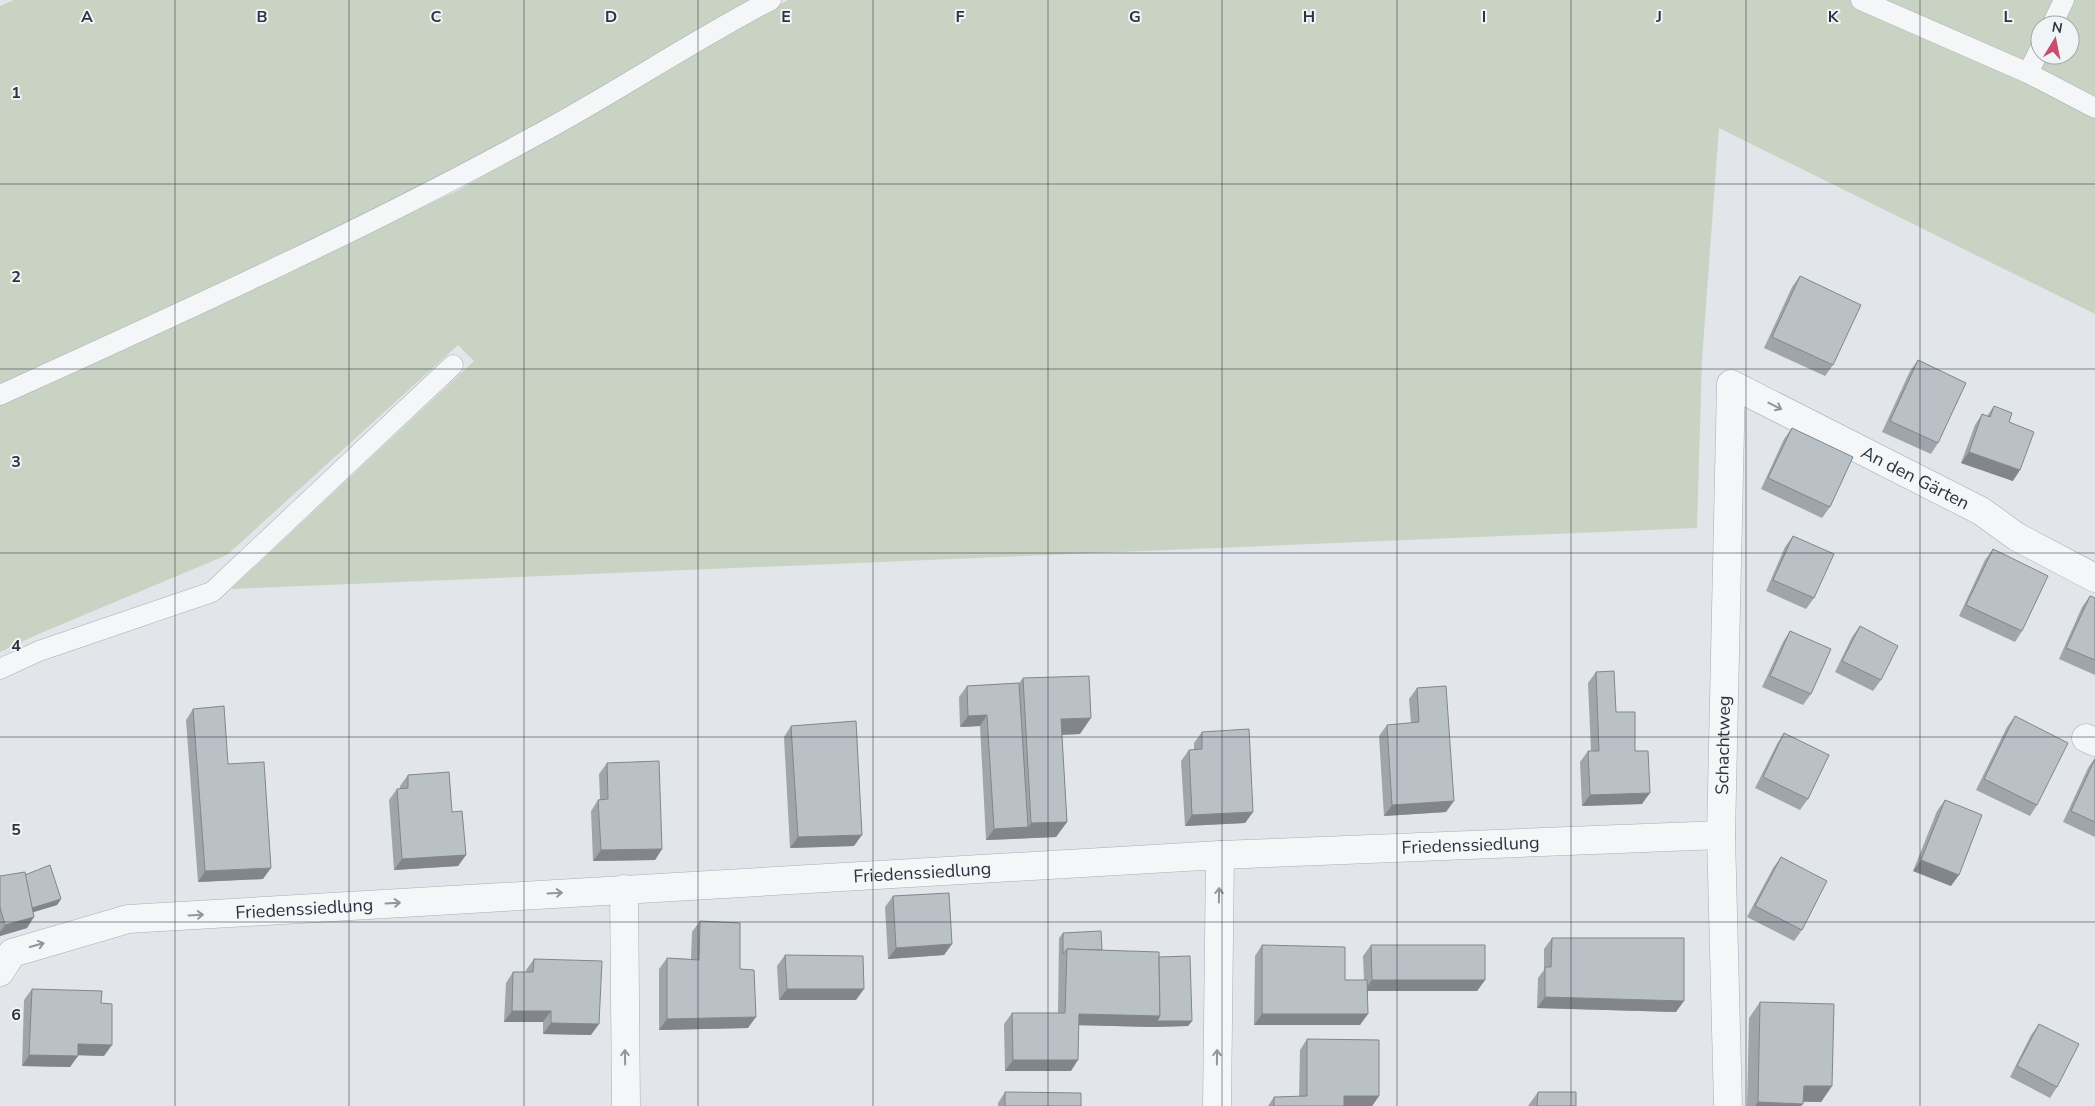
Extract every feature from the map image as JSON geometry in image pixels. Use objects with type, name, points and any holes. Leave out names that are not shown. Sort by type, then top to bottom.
[{"type":"street","name":"An den Gärten","points":[[1731,384],[1981,511],[2017,537],[2095,578]]},
{"type":"street","name":"Schachtweg","points":[[1728,1106],[1721,834],[1731,384]]},
{"type":"street","name":"Friedenssiedlung","points":[[0,972],[12,953],[128,919],[1220,855],[1721,834]]},
{"type":"street","points":[[1217,1106],[1220,855]]},
{"type":"street","points":[[624,889],[626,1106]]},
{"type":"lane","points":[[0,395],[154,325],[406,204],[536,136],[771,0]]},
{"type":"lane","points":[[1861,0],[2028,73],[2095,108]]},
{"type":"lane","points":[[2057,15],[2064,0]]},
{"type":"lane","points":[[2028,73],[2032,65]]},
{"type":"lane","points":[[0,669],[39,651],[212,592],[453,365]]},
{"type":"green space","points":[[14,0],[767,0],[370,232],[459,190],[788,0],[2095,0],[2095,314],[1719,128],[1702,360],[1697,528],[231,589],[474,361],[458,345],[227,555],[0,652],[0,6]]},
{"type":"building","points":[[1800,276],[1861,305],[1833,365],[1772,337]]},
{"type":"building","points":[[1918,360],[1966,383],[1938,443],[1890,421]]},
{"type":"building","points":[[1994,406],[2012,413],[2009,422],[2034,432],[2020,470],[1969,452],[1982,414],[1990,417]]},
{"type":"building","points":[[1792,428],[1853,457],[1830,507],[1768,478]]},
{"type":"building","points":[[1793,536],[1834,554],[1814,598],[1773,580]]},
{"type":"building","points":[[1993,549],[2048,576],[2022,631],[1966,605]]},
{"type":"building","points":[[2090,596],[2095,598],[2095,660],[2066,648]]},
{"type":"building","points":[[1860,626],[1898,646],[1881,680],[1842,661]]},
{"type":"building","points":[[1790,631],[1831,649],[1811,694],[1770,676]]},
{"type":"building","points":[[1614,671],[1616,712],[1635,712],[1635,751],[1648,751],[1650,793],[1590,795],[1588,751],[1599,751],[1596,672]]},
{"type":"building","points":[[1089,676],[1091,718],[1061,719],[1067,822],[1031,823],[1023,678]]},
{"type":"building","points":[[1019,683],[1028,827],[994,829],[987,715],[968,716],[967,686]]},
{"type":"building","points":[[1446,686],[1454,801],[1392,805],[1387,725],[1419,722],[1417,688]]},
{"type":"building","points":[[224,706],[228,764],[264,762],[271,868],[205,871],[193,709]]},
{"type":"building","points":[[2015,716],[2068,743],[2037,805],[1984,779]]},
{"type":"building","points":[[856,721],[862,835],[798,837],[791,726]]},
{"type":"building","points":[[1249,729],[1253,812],[1192,815],[1189,750],[1202,749],[1202,732]]},
{"type":"building","points":[[1784,733],[1829,755],[1808,799],[1763,777]]},
{"type":"building","points":[[2095,759],[2095,822],[2071,811]]},
{"type":"building","points":[[659,761],[662,849],[601,850],[598,800],[608,799],[607,763]]},
{"type":"building","points":[[449,772],[452,812],[462,811],[466,855],[402,859],[397,789],[408,788],[408,775]]},
{"type":"building","points":[[1945,800],[1982,815],[1959,875],[1921,860]]},
{"type":"building","points":[[1781,857],[1827,881],[1802,930],[1755,906]]},
{"type":"building","points":[[50,865],[61,899],[32,908],[25,875]]},
{"type":"building","points":[[25,872],[34,917],[5,925],[0,907],[0,876]]},
{"type":"building","points":[[949,893],[952,944],[896,948],[893,896]]},
{"type":"building","points":[[700,921],[740,923],[740,969],[754,970],[756,1017],[667,1019],[667,958],[699,960]]},
{"type":"building","points":[[1101,931],[1102,950],[1067,949],[1063,954],[1063,933]]},
{"type":"building","points":[[1552,938],[1684,938],[1684,1001],[1545,997],[1545,967],[1551,967]]},
{"type":"building","points":[[1262,945],[1345,947],[1345,980],[1367,980],[1368,1014],[1262,1014]]},
{"type":"building","points":[[1371,945],[1485,945],[1485,980],[1372,980]]},
{"type":"building","points":[[1067,949],[1159,952],[1160,1016],[1079,1014],[1078,1060],[1013,1060],[1012,1013],[1065,1013]]},
{"type":"building","points":[[785,955],[863,956],[864,989],[787,989]]},
{"type":"building","points":[[1190,956],[1192,1021],[1157,1021],[1160,1016],[1159,957]]},
{"type":"building","points":[[534,959],[602,961],[599,1024],[551,1023],[551,1011],[512,1011],[513,972],[533,972]]},
{"type":"building","points":[[32,989],[102,991],[101,1003],[112,1004],[112,1045],[78,1044],[78,1056],[29,1055]]},
{"type":"building","points":[[1760,1002],[1834,1004],[1832,1086],[1804,1086],[1803,1104],[1758,1102]]},
{"type":"building","points":[[2039,1024],[2079,1044],[2057,1087],[2017,1066]]},
{"type":"building","points":[[1307,1039],[1379,1040],[1379,1096],[1344,1096],[1344,1106],[1274,1106],[1274,1097],[1307,1096]]},
{"type":"building","points":[[1005,1092],[1081,1093],[1081,1106],[1005,1106]]},
{"type":"building","points":[[1538,1092],[1576,1092],[1576,1106],[1537,1106]]}]
